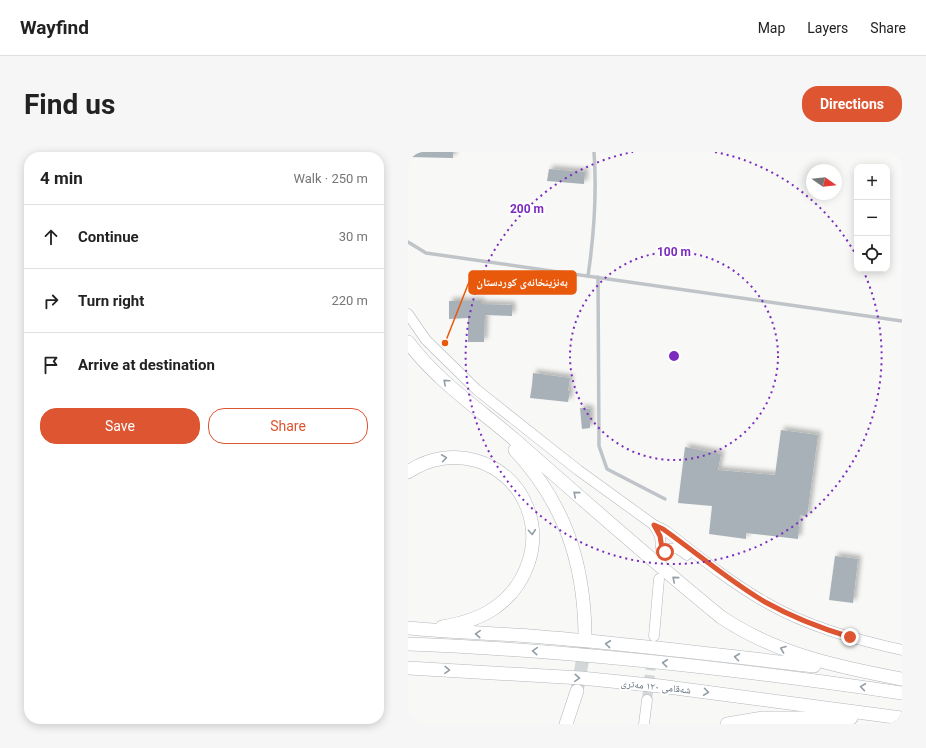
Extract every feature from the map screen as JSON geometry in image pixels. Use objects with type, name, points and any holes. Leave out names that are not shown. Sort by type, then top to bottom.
[{"type":"highway","points":[[408,342],[431,368],[466,400],[721,617],[761,641],[788,651],[859,671]]},
{"type":"highway","points":[[466,400],[525,461],[552,500],[570,538],[576,559],[583,595],[585,634]]},
{"type":"highway","points":[[408,472],[427,461],[451,457],[467,458],[490,466],[512,483],[522,498],[530,515],[533,538],[532,551],[525,574],[512,592],[493,609],[472,620],[458,624],[442,627],[408,628]]},
{"type":"highway","points":[[408,628],[461,633],[529,636],[718,655],[859,671],[902,679]]},
{"type":"highway","points":[[408,644],[475,646],[588,655],[795,678],[902,693]]},
{"type":"highway","name":"شەقامی ١٢٠ مەتری","points":[[408,668],[581,678],[660,686],[902,718]]},
{"type":"highway","points":[[566,724],[577,690]]},
{"type":"highway","points":[[727,724],[763,718],[902,718]]},
{"type":"street","points":[[408,314],[426,340],[477,390],[578,470],[743,588],[764,602],[790,615],[820,627],[850,637],[902,650]]},
{"type":"street","points":[[654,525],[660,536],[663,556],[673,548],[679,548],[748,599],[801,626],[848,643],[902,654]]},
{"type":"street","points":[[654,636],[659,579]]},
{"type":"street","points":[[644,724],[647,700]]},
{"type":"lane","points":[[588,276],[594,231],[596,174],[594,152]]},
{"type":"lane","points":[[408,242],[426,253],[902,321]]},
{"type":"lane","points":[[598,277],[599,446],[601,456],[607,469],[665,500]]},
{"type":"building","points":[[409,152],[453,152],[453,158],[409,157]]},
{"type":"building","points":[[549,169],[585,172],[584,184],[547,181]]},
{"type":"building","points":[[449,301],[481,301],[481,304],[512,305],[512,316],[485,315],[484,342],[468,342],[468,318],[449,319]]},
{"type":"building","points":[[533,373],[570,378],[568,402],[530,398]]},
{"type":"building","points":[[580,408],[590,409],[590,428],[582,429]]},
{"type":"building","points":[[781,430],[818,435],[807,517],[800,515],[798,539],[746,533],[746,539],[709,534],[712,506],[678,503],[685,447],[721,454],[718,470],[775,475]]},
{"type":"building","points":[[835,556],[858,559],[853,603],[829,600]]},
{"type":"tunnel","points":[[577,691],[584,652],[585,634]]},
{"type":"tunnel","points":[[647,700],[652,656]]},
{"type":"place","name":"بەنزینخانەی کوردستان","points":[[445,343]]},
{"type":"route","points":[[665,552],[663,554],[660,536],[654,525],[663,529],[725,576],[764,602],[790,615],[850,637]]}]
